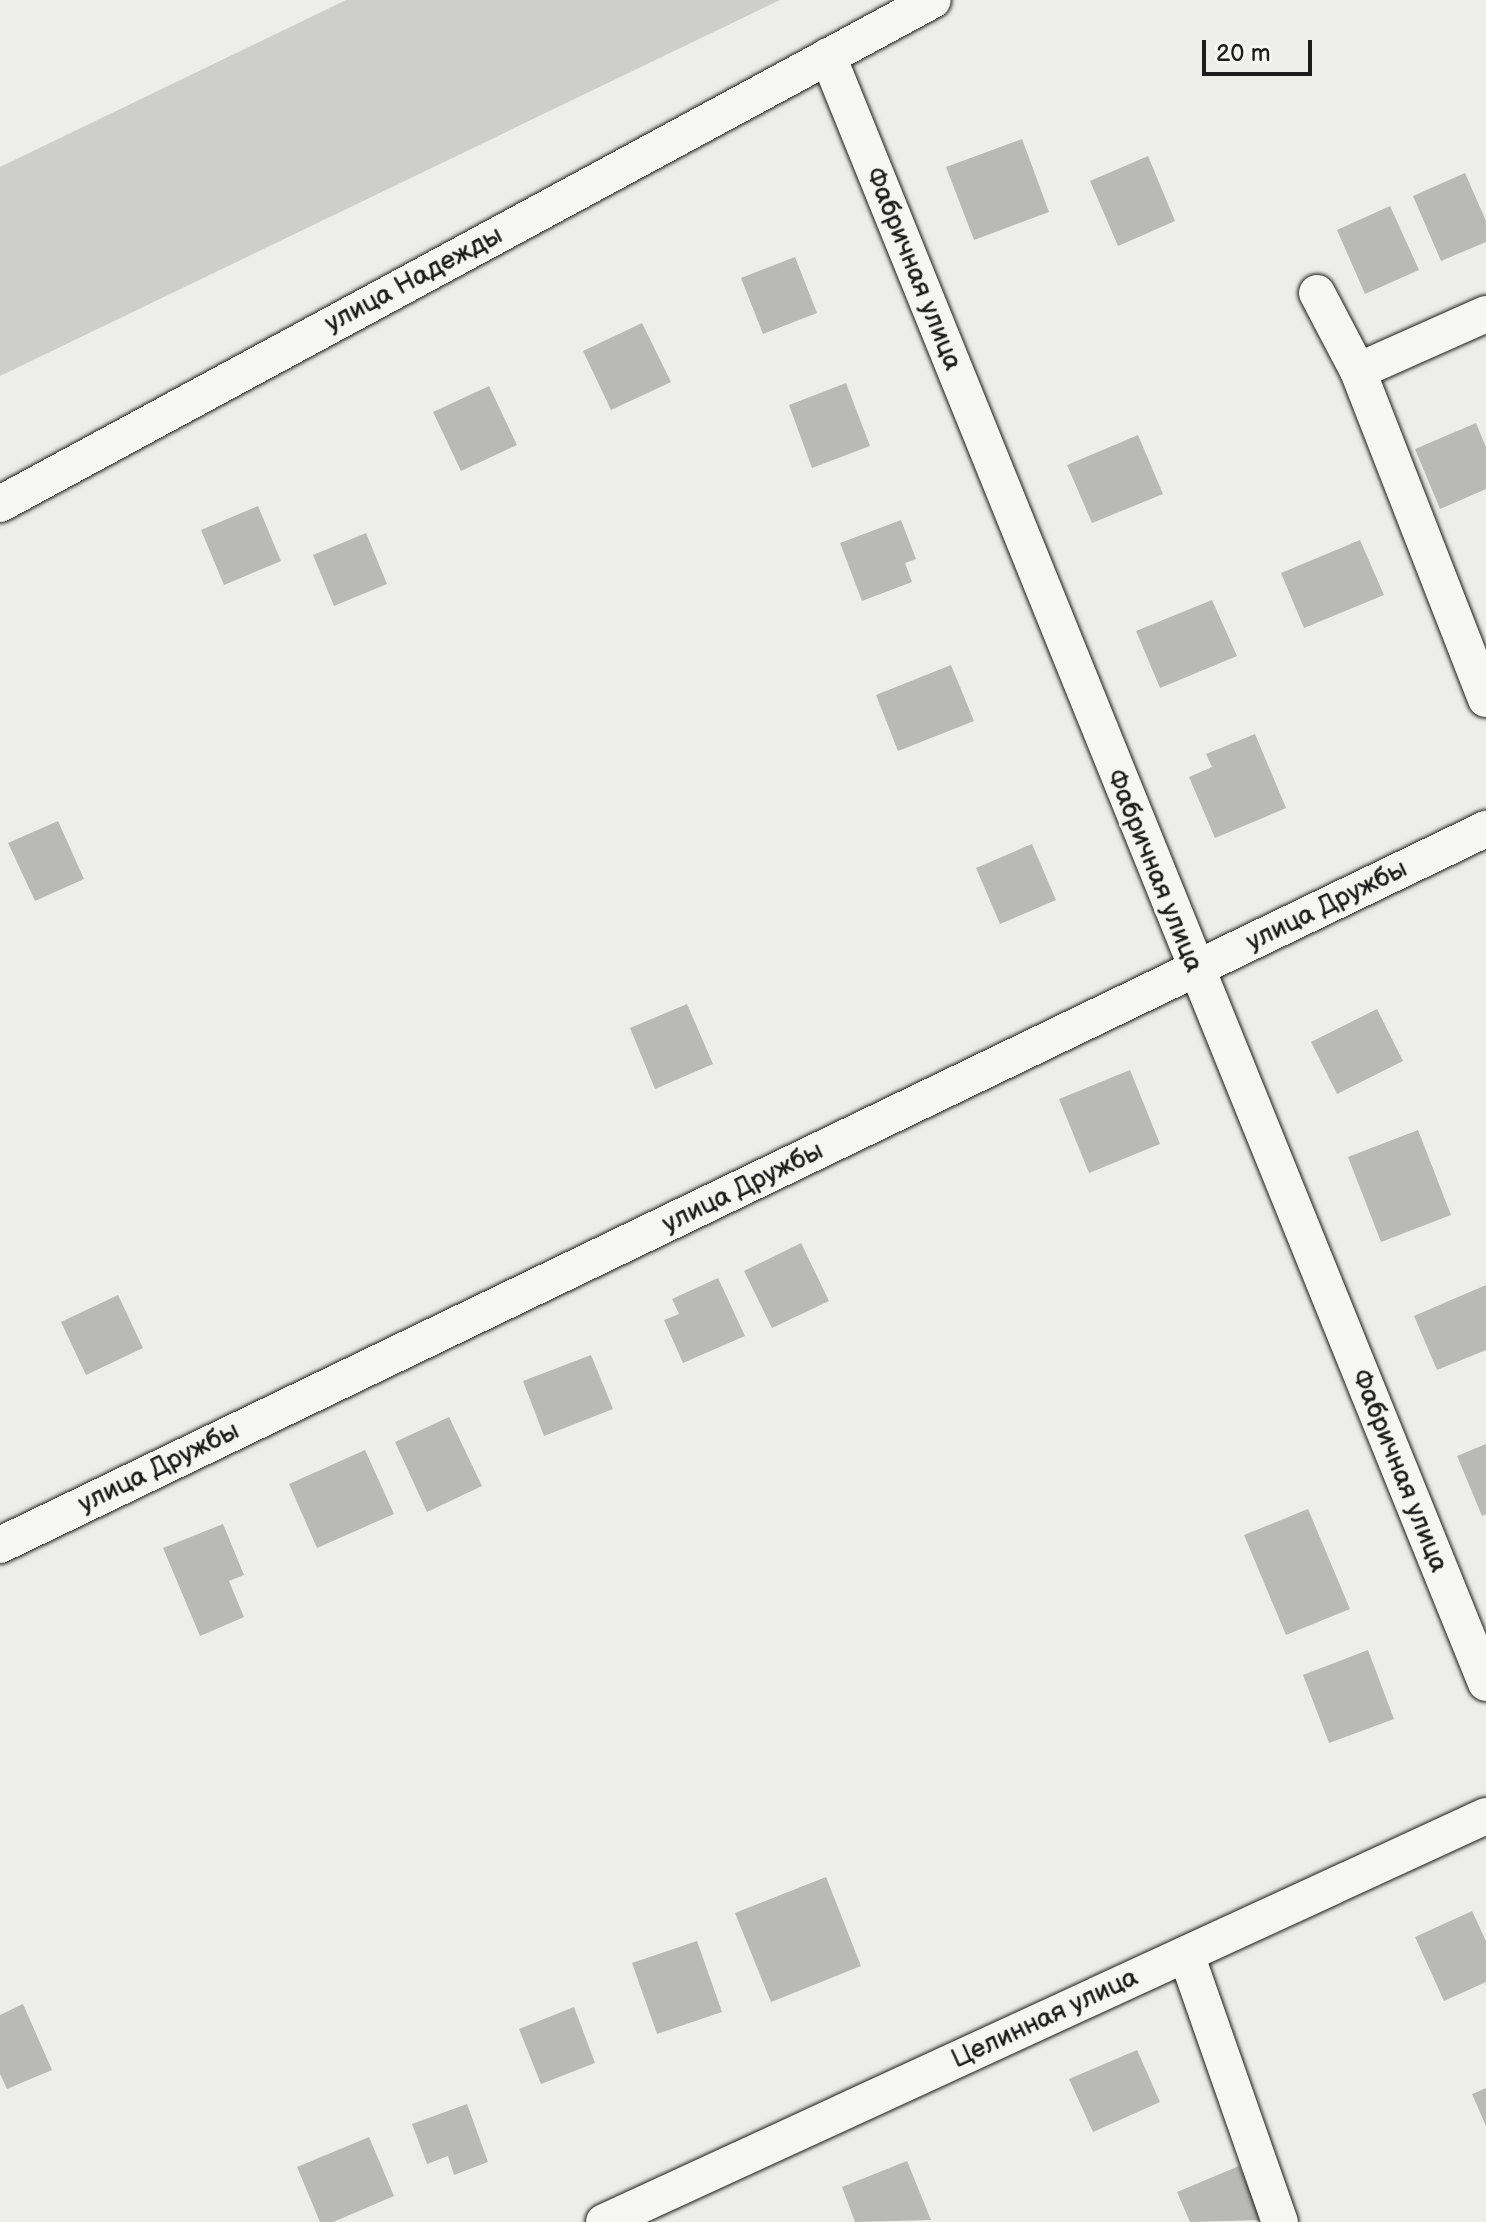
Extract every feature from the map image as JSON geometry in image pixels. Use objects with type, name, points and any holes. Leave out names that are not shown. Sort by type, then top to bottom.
[{"type":"street","name":"улица Надежды","points":[[0,504],[933,0]]},
{"type":"street","name":"Фабричная улица","points":[[828,56],[1195,971],[1486,1683]]},
{"type":"street","points":[[1317,293],[1358,371],[1486,699]]},
{"type":"street","points":[[1358,371],[1486,314]]},
{"type":"street","name":"улица Дружбы","points":[[0,1545],[1486,829]]},
{"type":"street","name":"Целинная улица","points":[[604,2222],[1486,1816]]},
{"type":"street","points":[[1186,1954],[1280,2222]]},
{"type":"shaded area","points":[[346,0],[780,0],[0,376],[0,167]]},
{"type":"building","points":[[1022,139],[1049,212],[974,240],[946,167]]},
{"type":"building","points":[[1148,156],[1175,221],[1118,246],[1090,181]]},
{"type":"building","points":[[1465,173],[1486,221],[1486,242],[1441,261],[1413,196]]},
{"type":"building","points":[[1390,206],[1419,270],[1365,294],[1337,230]]},
{"type":"building","points":[[795,257],[817,313],[763,334],[741,278]]},
{"type":"building","points":[[642,323],[671,382],[611,410],[583,351]]},
{"type":"building","points":[[846,383],[870,446],[812,468],[789,405]]},
{"type":"building","points":[[489,386],[517,445],[461,471],[433,412]]},
{"type":"building","points":[[1476,423],[1486,447],[1486,489],[1440,509],[1415,449]]},
{"type":"building","points":[[1138,435],[1163,494],[1092,523],[1067,465]]},
{"type":"building","points":[[258,506],[281,561],[224,585],[201,530]]},
{"type":"building","points":[[901,520],[916,559],[905,563],[912,582],[862,601],[840,543]]},
{"type":"building","points":[[366,533],[387,584],[334,606],[313,555]]},
{"type":"building","points":[[1360,540],[1384,595],[1304,628],[1281,573]]},
{"type":"building","points":[[1212,600],[1237,656],[1160,688],[1136,631]]},
{"type":"building","points":[[951,665],[974,721],[898,751],[876,695]]},
{"type":"building","points":[[1255,734],[1286,808],[1215,838],[1189,777],[1212,767],[1206,754]]},
{"type":"building","points":[[58,821],[84,879],[35,901],[8,843]]},
{"type":"building","points":[[1032,844],[1056,900],[1000,924],[976,868]]},
{"type":"building","points":[[687,1004],[713,1064],[655,1089],[630,1028]]},
{"type":"building","points":[[1377,1009],[1403,1061],[1337,1094],[1311,1042]]},
{"type":"building","points":[[1130,1070],[1160,1144],[1089,1173],[1059,1099]]},
{"type":"building","points":[[1418,1130],[1451,1215],[1381,1242],[1348,1157]]},
{"type":"building","points":[[801,1243],[829,1301],[772,1328],[744,1271]]},
{"type":"building","points":[[718,1278],[745,1336],[683,1363],[664,1320],[679,1314],[672,1299]]},
{"type":"building","points":[[1486,1285],[1486,1350],[1437,1370],[1414,1316]]},
{"type":"building","points":[[118,1295],[143,1348],[86,1375],[61,1322]]},
{"type":"building","points":[[591,1355],[613,1409],[544,1436],[523,1381]]},
{"type":"building","points":[[449,1417],[482,1486],[427,1512],[395,1442]]},
{"type":"building","points":[[1486,1444],[1486,1514],[1482,1516],[1457,1456]]},
{"type":"building","points":[[365,1450],[394,1514],[317,1548],[289,1484]]},
{"type":"building","points":[[1308,1509],[1350,1609],[1286,1635],[1244,1535]]},
{"type":"building","points":[[223,1524],[244,1575],[229,1581],[244,1617],[200,1636],[163,1548]]},
{"type":"building","points":[[1368,1650],[1394,1719],[1329,1743],[1303,1675]]},
{"type":"building","points":[[826,1877],[861,1966],[771,2002],[735,1913]]},
{"type":"building","points":[[1472,1911],[1486,1941],[1486,1982],[1444,2001],[1415,1937]]},
{"type":"building","points":[[697,1941],[722,2012],[657,2034],[632,1963]]},
{"type":"building","points":[[23,2004],[52,2070],[7,2089],[0,2074],[0,2015]]},
{"type":"building","points":[[574,2007],[595,2063],[541,2084],[519,2029]]},
{"type":"building","points":[[1137,2050],[1160,2102],[1093,2132],[1069,2079]]},
{"type":"building","points":[[1486,2088],[1486,2126],[1472,2094]]},
{"type":"building","points":[[467,2104],[488,2162],[454,2175],[448,2156],[427,2164],[412,2124]]},
{"type":"building","points":[[369,2137],[394,2196],[333,2222],[320,2222],[297,2167]]},
{"type":"building","points":[[907,2161],[931,2220],[855,2222],[842,2187]]},
{"type":"building","points":[[1239,2166],[1262,2220],[1190,2222],[1177,2192]]}]
